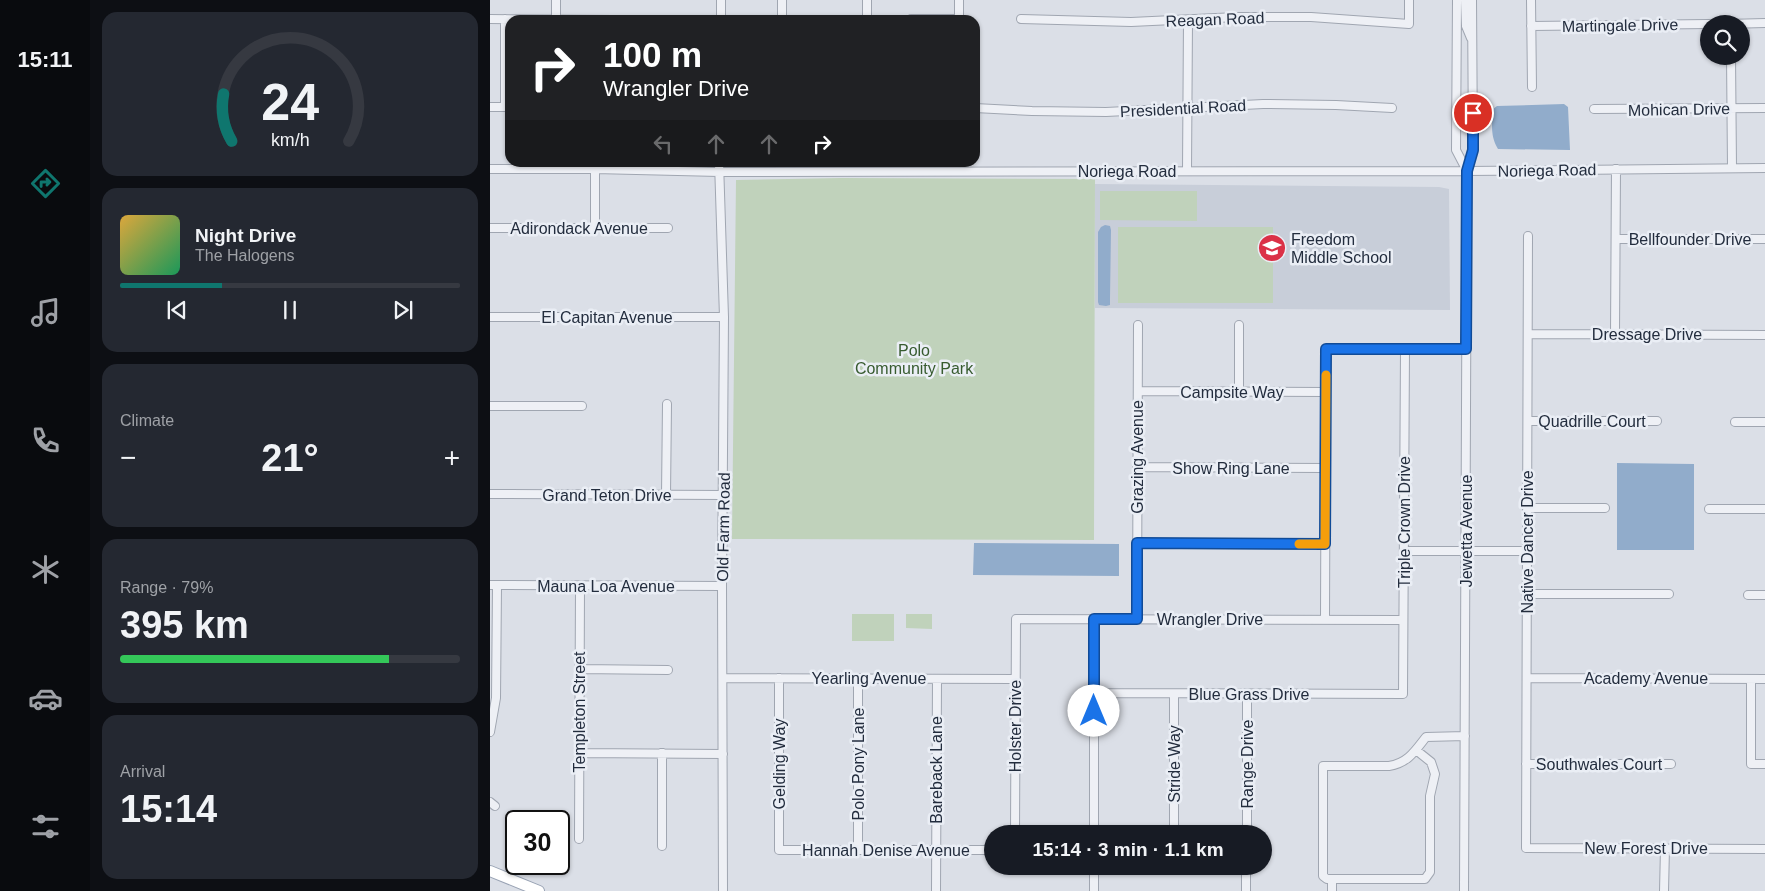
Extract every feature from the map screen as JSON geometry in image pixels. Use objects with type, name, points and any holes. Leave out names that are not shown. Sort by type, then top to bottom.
[{"type":"main road","points":[[490,872],[539,891]]},
{"type":"street","points":[[556,0],[556,15]]},
{"type":"street","points":[[721,0],[721,15]]},
{"type":"street","points":[[782,0],[782,15]]},
{"type":"street","points":[[867,0],[867,15]]},
{"type":"street","points":[[959,0],[959,15]]},
{"type":"street","name":"Reagan Road","points":[[1021,19],[1082,22],[1311,18],[1409,24],[1409,0]]},
{"type":"street","name":"Jewetta Avenue","points":[[1457,0],[1456,150],[1467,171]]},
{"type":"street","points":[[1465,0],[1466,26],[1472,42]]},
{"type":"street","name":"Jewetta Avenue","points":[[1464,891],[1467,171],[1473,150],[1472,0]]},
{"type":"street","points":[[1531,0],[1532,87]]},
{"type":"street","points":[[490,19],[505,19]]},
{"type":"street","points":[[1187,170],[1188,20]]},
{"type":"street","points":[[1750,23],[1765,23]]},
{"type":"street","name":"Martingale Drive","points":[[1531,26],[1700,24]]},
{"type":"street","points":[[1731,65],[1732,168]]},
{"type":"street","name":"Presidential Road","points":[[980,108],[1106,112],[1263,104],[1312,104],[1392,108]]},
{"type":"street","points":[[490,107],[505,106]]},
{"type":"street","name":"Mohican Drive","points":[[1594,109],[1765,108]]},
{"type":"street","name":"Noriega Road","points":[[490,169],[560,167]]},
{"type":"street","points":[[595,167],[595,228]]},
{"type":"street","name":"Noriega Road","points":[[616,167],[719,172],[1467,171],[1765,168]]},
{"type":"street","name":"Old Farm Road","points":[[719,167],[724,317],[722,586],[723,891]]},
{"type":"street","points":[[1615,334],[1616,170]]},
{"type":"street","name":"Adirondack Avenue","points":[[490,228],[668,228]]},
{"type":"street","name":"Native Dancer Drive","points":[[1526,848],[1528,236]]},
{"type":"street","name":"Bellfounder Drive","points":[[1616,239],[1765,239]]},
{"type":"street","name":"El Capitan Avenue","points":[[490,317],[724,317]]},
{"type":"street","name":"Grazing Avenue","points":[[1137,619],[1138,324]]},
{"type":"street","points":[[1239,325],[1239,392]]},
{"type":"street","name":"Dressage Drive","points":[[1528,334],[1765,335]]},
{"type":"street","points":[[1325,620],[1326,349],[1466,349]]},
{"type":"street","name":"Triple Crown Drive","points":[[1403,694],[1404,349]]},
{"type":"street","name":"Campsite Way","points":[[1138,391],[1326,392]]},
{"type":"street","points":[[666,495],[667,404]]},
{"type":"street","points":[[490,406],[582,406]]},
{"type":"street","name":"Quadrille Court","points":[[1528,421],[1657,422]]},
{"type":"street","points":[[1736,422],[1765,422]]},
{"type":"street","name":"Show Ring Lane","points":[[1137,467],[1325,468]]},
{"type":"street","name":"Grand Teton Drive","points":[[490,494],[724,495]]},
{"type":"street","points":[[1528,508],[1605,508]]},
{"type":"street","points":[[1709,509],[1765,509]]},
{"type":"street","points":[[1137,543],[1325,544]]},
{"type":"street","points":[[1404,551],[1527,552]]},
{"type":"street","points":[[490,732],[496,698],[493,666],[494,585]]},
{"type":"street","name":"Mauna Loa Avenue","points":[[494,585],[722,586]]},
{"type":"street","name":"Templeton Street","points":[[579,839],[580,586]]},
{"type":"street","points":[[1527,594],[1669,594]]},
{"type":"street","points":[[1748,595],[1765,595]]},
{"type":"street","name":"Wrangler Drive","points":[[1016,618],[1403,620]]},
{"type":"street","name":"Holster Drive","points":[[1015,825],[1016,618]]},
{"type":"street","points":[[1094,619],[1094,825]]},
{"type":"street","points":[[580,669],[668,670]]},
{"type":"street","name":"Yearling Avenue","points":[[723,678],[1015,679]]},
{"type":"street","name":"Gelding Way","points":[[779,678],[779,850]]},
{"type":"street","name":"Polo Pony Lane","points":[[858,678],[858,850]]},
{"type":"street","name":"Bareback Lane","points":[[936,891],[937,678]]},
{"type":"street","name":"Academy Avenue","points":[[1527,678],[1765,679]]},
{"type":"street","points":[[1751,679],[1751,764],[1765,764]]},
{"type":"street","name":"Blue Grass Drive","points":[[1094,693],[1403,694]]},
{"type":"street","name":"Stride Way","points":[[1174,694],[1174,825]]},
{"type":"street","name":"Range Drive","points":[[1247,694],[1247,825]]},
{"type":"street","points":[[1416,750],[1432,762],[1435,774],[1430,796],[1430,872],[1428,876],[1425,879],[1327,879],[1323,876],[1323,766],[1389,766],[1406,760],[1426,737],[1465,736]]},
{"type":"street","points":[[579,753],[723,754]]},
{"type":"street","points":[[662,753],[662,846]]},
{"type":"street","name":"Southwales Court","points":[[1526,764],[1671,764]]},
{"type":"street","name":"New Forest Drive","points":[[1526,848],[1765,849]]},
{"type":"street","points":[[1664,891],[1665,848]]},
{"type":"street","name":"Hannah Denise Avenue","points":[[779,850],[984,850]]},
{"type":"street","points":[[1094,875],[1094,891]]},
{"type":"street","points":[[1246,875],[1246,891]]},
{"type":"street","points":[[1332,879],[1332,891]]},
{"type":"shaded area","name":"Freedom Middle School","points":[[1095,184],[1439,187],[1449,189],[1450,310],[1095,308]]},
{"type":"green space","name":"Polo Community Park","points":[[841,178],[1095,179],[1094,540],[732,539],[736,180]]},
{"type":"green space","points":[[1100,191],[1197,191],[1197,221],[1100,220]]},
{"type":"green space","points":[[1118,227],[1273,227],[1273,303],[1118,303]]},
{"type":"green space","points":[[852,614],[894,614],[894,641],[852,641]]},
{"type":"green space","points":[[906,614],[932,614],[932,629],[906,628]]},
{"type":"water","points":[[1564,104],[1568,107],[1570,150],[1498,149],[1492,130],[1493,109],[1497,106]]},
{"type":"water","points":[[1105,225],[1110,226],[1111,230],[1110,305],[1106,306],[1099,305],[1098,302],[1098,232]]},
{"type":"water","points":[[1617,463],[1694,464],[1694,550],[1617,550]]},
{"type":"water","points":[[974,543],[1119,544],[1119,576],[973,575]]},
{"type":"slow traffic","points":[[1299,544],[1325,544],[1326,375]]},
{"type":"place","name":"Freedom Middle School","points":[[1272,248]]},
{"type":"route","points":[[1094,711],[1094,619],[1137,619],[1137,543],[1325,544],[1326,349],[1466,349],[1467,171],[1473,150],[1473,113]]}]
